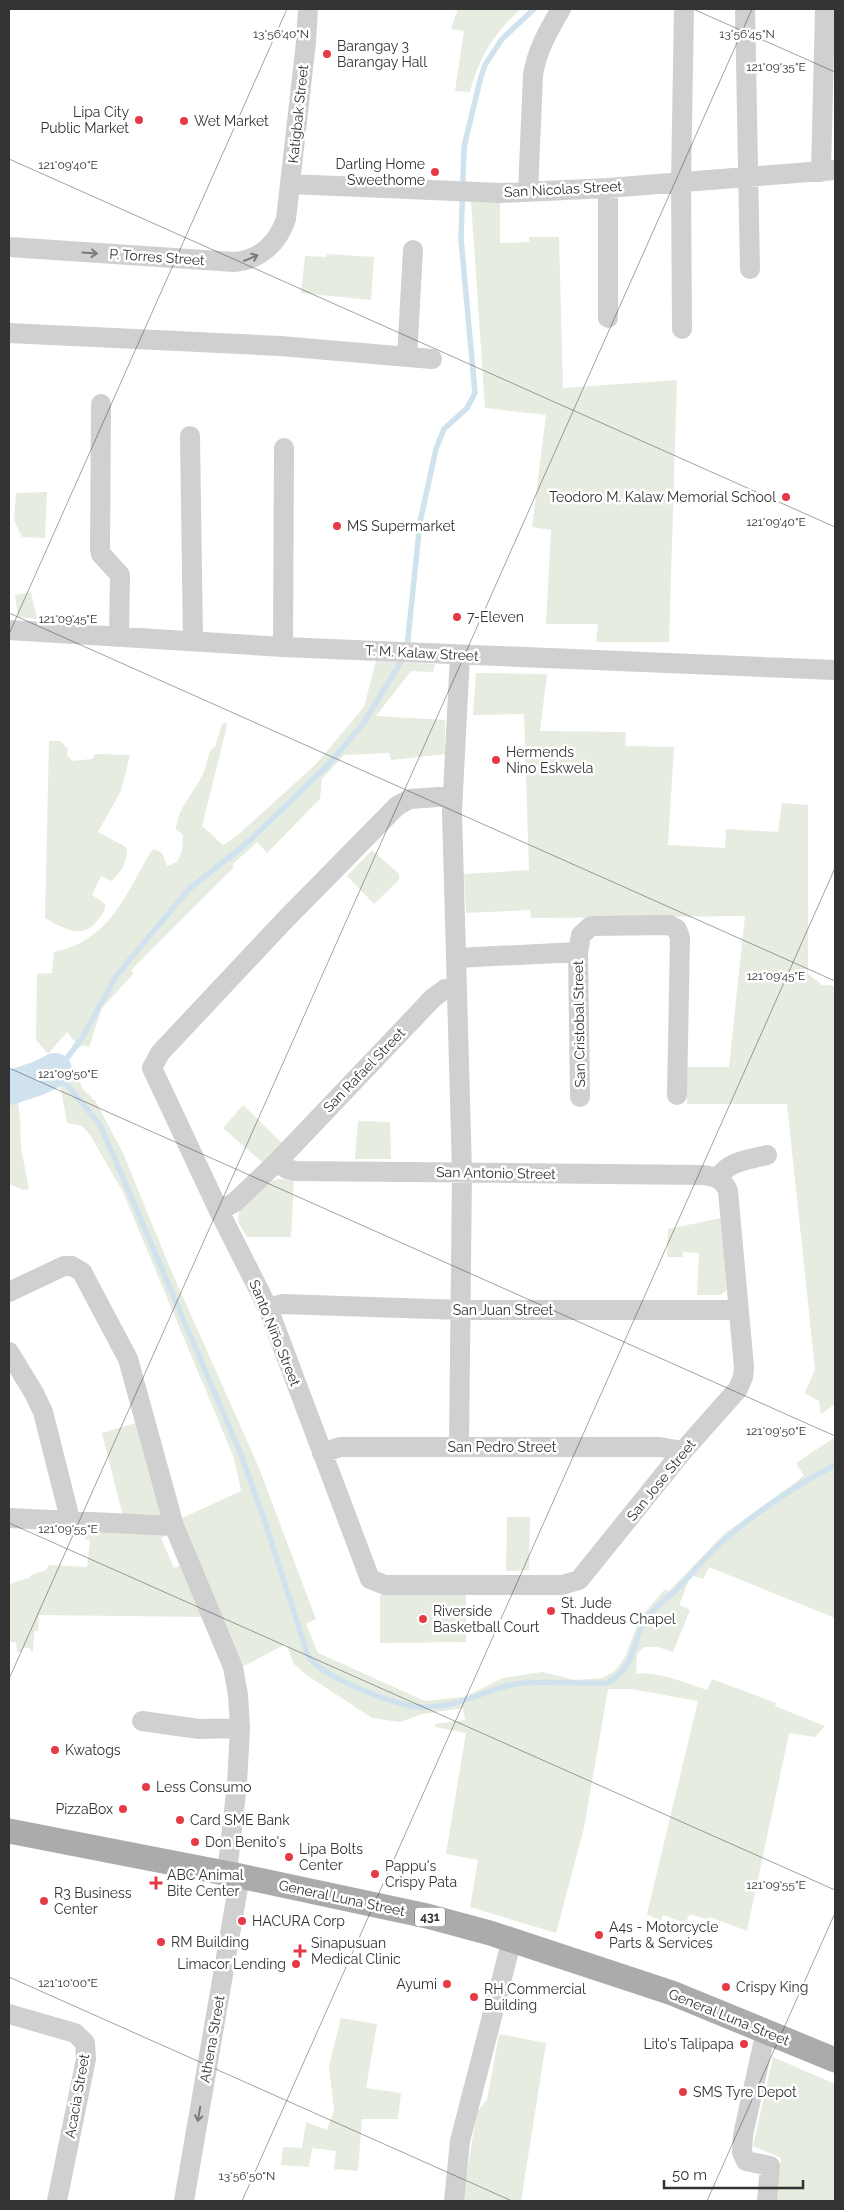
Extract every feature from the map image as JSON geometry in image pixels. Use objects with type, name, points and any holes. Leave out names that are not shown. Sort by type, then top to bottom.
[{"type":"main road","name":"General Luna Street","points":[[9,1831],[234,1875],[418,1914],[512,1939],[622,1975],[835,2060]]},
{"type":"street","name":"Katigbak Street","points":[[286,219],[308,9]]},
{"type":"street","points":[[528,192],[533,75],[536,59],[545,36],[561,9]]},
{"type":"street","points":[[682,329],[681,182],[684,9]]},
{"type":"street","points":[[745,9],[750,269]]},
{"type":"street","points":[[825,9],[828,171]]},
{"type":"street","name":"San Nicolas Street","points":[[290,184],[475,192],[528,192],[608,188],[828,171]]},
{"type":"street","points":[[608,188],[608,318]]},
{"type":"street","name":"P. Torres Street","points":[[9,247],[243,261],[258,255],[270,246],[280,234],[286,219]]},
{"type":"street","points":[[407,357],[413,250]]},
{"type":"street","points":[[9,333],[260,345],[432,359]]},
{"type":"street","points":[[101,404],[100,549],[120,575],[119,636]]},
{"type":"street","points":[[190,436],[193,641]]},
{"type":"street","points":[[283,647],[284,448]]},
{"type":"street","name":"T. M. Kalaw Street","points":[[9,630],[283,647],[835,670]]},
{"type":"street","points":[[459,1447],[462,1310],[462,1172],[452,796],[460,655]]},
{"type":"street","name":"Santo Niño Street","points":[[374,1582],[366,1571],[268,1308],[219,1211],[153,1072],[153,1063],[160,1053],[283,922],[397,806],[410,799],[452,796]]},
{"type":"street","points":[[578,952],[581,935],[591,926],[669,925],[677,929],[680,938],[677,1095]]},
{"type":"street","name":"San Cristobal Street","points":[[456,958],[578,952],[580,1097]]},
{"type":"street","name":"San Rafael Street","points":[[219,1211],[235,1202],[277,1162],[433,998],[445,989],[456,986]]},
{"type":"street","points":[[718,1178],[722,1172],[732,1165],[766,1155]]},
{"type":"street","name":"San Antonio Street","points":[[277,1162],[287,1170],[296,1171],[694,1175],[718,1178]]},
{"type":"street","name":"San Jose Street","points":[[374,1582],[385,1585],[562,1585],[574,1583],[583,1576],[683,1452],[738,1389],[742,1381],[744,1367],[728,1191],[718,1178]]},
{"type":"street","name":"Athena Street","points":[[9,1292],[64,1266],[76,1267],[82,1272],[128,1359],[174,1526],[233,1667],[238,1695],[240,1728],[234,1875],[184,2201]]},
{"type":"street","name":"San Juan Street","points":[[268,1308],[282,1304],[462,1310],[738,1310]]},
{"type":"street","points":[[9,1352],[34,1393],[43,1412],[68,1511],[69,1522]]},
{"type":"street","name":"San Pedro Street","points":[[322,1453],[340,1447],[660,1446],[683,1452]]},
{"type":"street","points":[[9,1518],[174,1526]]},
{"type":"street","points":[[142,1721],[199,1729],[240,1728]]},
{"type":"street","points":[[454,2201],[460,2141],[512,1939]]},
{"type":"street","name":"Acacia Street","points":[[9,2014],[75,2033],[86,2043],[86,2059],[57,2201]]},
{"type":"street","points":[[766,2031],[743,2135],[742,2152],[746,2160],[770,2166],[768,2201]]},
{"type":"shaded area","points":[[458,9],[521,9],[503,27],[489,46],[473,80],[470,92],[455,91],[464,31],[451,29]]},
{"type":"shaded area","points":[[500,200],[500,243],[529,242],[529,237],[559,237],[563,388],[677,380],[669,642],[596,642],[598,624],[546,624],[551,530],[532,527],[546,415],[485,408],[471,201]]},
{"type":"shaded area","points":[[327,254],[374,257],[371,300],[301,293],[305,256],[326,257]]},
{"type":"shaded area","points":[[47,492],[45,538],[22,537],[14,520],[16,493]]},
{"type":"shaded area","points":[[31,592],[37,619],[18,617],[15,595]]},
{"type":"shaded area","points":[[376,661],[435,664],[433,672],[411,671],[376,716],[445,720],[445,754],[391,760],[389,753],[344,755],[322,779],[320,799],[267,853],[257,842],[232,865],[234,867],[131,970],[134,973],[102,1008],[89,1047],[83,1045],[80,1047],[71,1055],[62,1068],[67,1079],[79,1080],[82,1088],[96,1102],[123,1153],[170,1268],[259,1468],[316,1619],[306,1624],[318,1653],[425,1701],[464,1697],[503,1678],[542,1672],[575,1680],[602,1678],[615,1671],[625,1657],[640,1618],[665,1589],[669,1591],[724,1534],[804,1475],[796,1463],[835,1437],[835,1618],[709,1567],[703,1579],[691,1575],[679,1605],[690,1610],[673,1652],[658,1647],[644,1647],[637,1654],[636,1674],[663,1676],[707,1690],[712,1679],[776,1703],[775,1706],[825,1726],[815,1737],[789,1733],[747,1931],[710,1917],[709,1920],[690,1914],[685,1923],[663,1915],[661,1921],[647,1914],[698,1701],[631,1689],[608,1689],[584,1828],[556,1933],[470,1907],[478,1860],[446,1854],[466,1733],[435,1727],[435,1724],[465,1720],[463,1708],[422,1714],[400,1722],[372,1718],[305,1674],[294,1664],[286,1644],[244,1666],[180,1519],[241,1491],[234,1458],[122,1190],[90,1135],[82,1126],[67,1123],[59,1079],[55,1075],[34,1082],[17,1094],[21,1148],[29,1189],[23,1190],[9,1184],[9,1081],[40,1065],[58,1064],[65,1058],[75,1042],[67,1032],[48,1054],[36,1040],[37,974],[52,973],[54,952],[89,938],[102,927],[123,900],[154,849],[162,853],[167,866],[177,862],[182,851],[183,835],[176,829],[177,821],[183,807],[203,774],[210,751],[215,747],[222,724],[227,723],[202,826],[223,845],[238,835],[316,764],[364,707]]},
{"type":"shaded area","points":[[476,673],[547,674],[540,731],[626,732],[625,746],[674,747],[668,845],[725,848],[726,829],[778,832],[782,803],[808,805],[808,974],[822,985],[835,986],[835,1404],[821,1414],[819,1401],[805,1393],[815,1369],[787,1104],[687,1104],[687,1067],[729,1067],[745,916],[531,918],[530,910],[466,913],[464,874],[529,870],[524,714],[473,715]]},
{"type":"shaded area","points":[[49,741],[60,741],[68,749],[67,755],[72,761],[92,759],[95,754],[130,755],[121,791],[98,832],[124,846],[127,849],[126,858],[123,867],[111,881],[101,876],[92,895],[105,904],[105,909],[97,921],[85,930],[71,930],[45,918]]},
{"type":"shaded area","points":[[372,850],[399,874],[399,880],[374,904],[347,876]]},
{"type":"shaded area","points":[[243,1105],[282,1143],[263,1163],[223,1128]]},
{"type":"shaded area","points":[[358,1121],[390,1122],[391,1159],[355,1159]]},
{"type":"shaded area","points":[[278,1179],[294,1180],[291,1237],[247,1237],[238,1222],[239,1211],[270,1182]]},
{"type":"shaded area","points":[[721,1218],[727,1290],[720,1295],[697,1295],[699,1253],[683,1252],[683,1257],[667,1257],[668,1229]]},
{"type":"shaded area","points":[[139,1422],[165,1516],[123,1516],[102,1433]]},
{"type":"shaded area","points":[[507,1517],[530,1517],[529,1570],[506,1571]]},
{"type":"shaded area","points":[[86,1530],[170,1533],[161,1538],[174,1568],[185,1564],[208,1617],[39,1615],[38,1631],[34,1631],[33,1651],[30,1648],[23,1648],[22,1652],[17,1652],[16,1642],[9,1642],[9,1584],[46,1570],[49,1565],[87,1567],[90,1540],[85,1539]]},
{"type":"shaded area","name":"Riverside Basketball Court","points":[[466,1594],[466,1642],[380,1643],[380,1595]]},
{"type":"shaded area","points":[[341,2018],[377,2024],[366,2088],[401,2093],[398,2119],[362,2119],[358,2171],[334,2169],[336,2151],[312,2148],[309,2167],[281,2165],[283,2147],[302,2148],[306,2122],[327,2130],[334,2110],[329,2066]]},
{"type":"shaded area","points":[[499,2034],[546,2043],[521,2201],[462,2201],[477,2112],[487,2100]]},
{"type":"shaded area","points":[[773,2057],[835,2084],[835,2201],[776,2201],[781,2158],[753,2146]]},
{"type":"waterway","points":[[407,648],[420,522],[436,449],[444,429],[467,408],[475,393],[461,239],[464,147],[485,65],[502,39],[534,9]]},
{"type":"waterway","points":[[404,657],[363,724],[328,765],[246,844],[189,889],[116,976],[82,1038],[62,1065],[55,1070],[100,1125],[121,1173],[240,1452],[265,1522],[308,1656],[328,1673],[360,1689],[394,1702],[420,1707],[447,1705],[514,1684],[545,1682],[607,1683],[617,1676],[629,1660],[639,1633],[650,1614],[678,1588],[716,1547],[748,1520],[776,1500],[835,1465]]},
{"type":"waterway","points":[[9,1088],[39,1078],[55,1070]]},
{"type":"place","name":"Barangay 3 Barangay Hall","points":[[327,54]]},
{"type":"place","name":"Lipa City Public Market","points":[[139,120]]},
{"type":"place","name":"Wet Market","points":[[184,121]]},
{"type":"place","name":"Darling Home Sweethome","points":[[435,172]]},
{"type":"place","name":"Teodoro M. Kalaw Memorial School","points":[[786,497]]},
{"type":"place","name":"MS Supermarket","points":[[337,526]]},
{"type":"place","name":"7-Eleven","points":[[457,617]]},
{"type":"place","name":"Hermends Nino Eskwela","points":[[496,760]]},
{"type":"place","name":"St. Jude Thaddeus Chapel","points":[[551,1611]]},
{"type":"place","name":"Riverside Basketball Court","points":[[423,1619]]},
{"type":"place","name":"Kwatogs","points":[[55,1750]]},
{"type":"place","name":"Less Consumo","points":[[146,1787]]},
{"type":"place","name":"PizzaBox","points":[[123,1809]]},
{"type":"place","name":"Card SME Bank","points":[[180,1820]]},
{"type":"place","name":"Don Benito's","points":[[195,1842]]},
{"type":"place","name":"Lipa Bolts Center","points":[[289,1857]]},
{"type":"place","name":"Pappu's Crispy Pata","points":[[375,1874]]},
{"type":"place","name":"ABC Animal Bite Center","points":[[156,1883]]},
{"type":"place","name":"R3 Business Center","points":[[44,1901]]},
{"type":"place","name":"HACURA Corp","points":[[242,1921]]},
{"type":"place","name":"A4s - Motorcycle Parts & Services","points":[[599,1935]]},
{"type":"place","name":"RM Building","points":[[161,1942]]},
{"type":"place","name":"Sinapusuan Medical Clinic","points":[[300,1951]]},
{"type":"place","name":"Limacor Lending","points":[[296,1964]]},
{"type":"place","name":"Ayumi","points":[[447,1984]]},
{"type":"place","name":"Crispy King","points":[[726,1987]]},
{"type":"place","name":"RH Commercial Building","points":[[474,1997]]},
{"type":"place","name":"Lito's Talipapa","points":[[744,2044]]},
{"type":"place","name":"SMS Tyre Depot","points":[[683,2092]]}]
